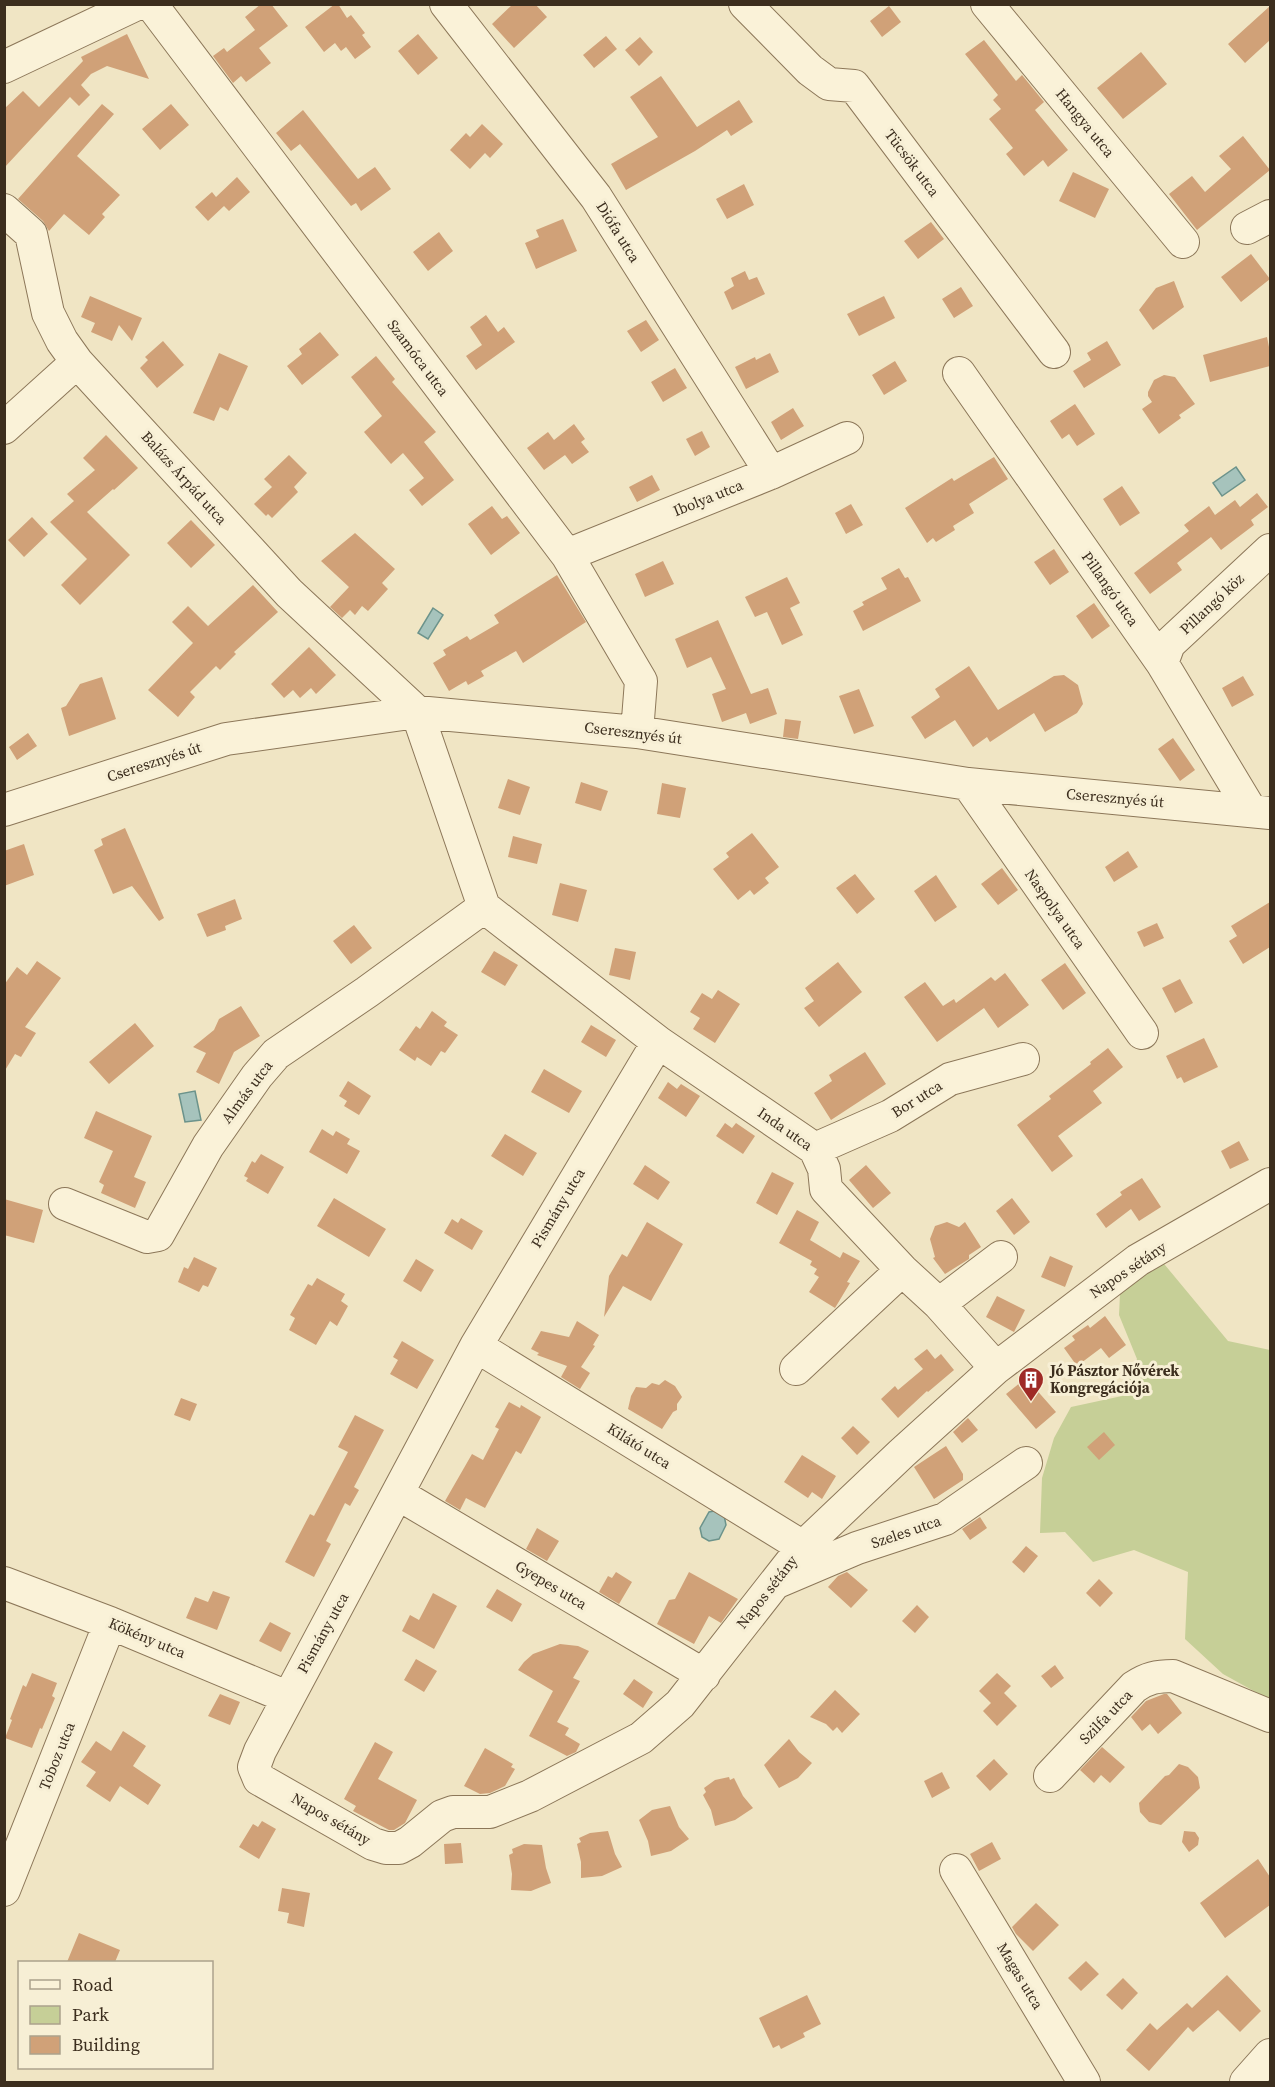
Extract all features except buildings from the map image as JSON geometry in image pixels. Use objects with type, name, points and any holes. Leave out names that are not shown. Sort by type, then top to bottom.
[{"type":"street","points":[[4,67],[137,4]]},
{"type":"street","name":"Szamóca utca","points":[[151,4],[567,555],[641,681],[637,732]]},
{"type":"street","name":"Diófa utca","points":[[447,4],[596,197],[771,473]]},
{"type":"street","name":"Tücsök utca","points":[[745,4],[810,70],[829,84],[854,86],[1054,352]]},
{"type":"street","name":"Hangya utca","points":[[987,4],[1183,242]]},
{"type":"street","name":"Balázs Árpád utca","points":[[4,210],[30,234],[48,313],[77,362],[289,593],[417,712]]},
{"type":"street","points":[[4,428],[77,362]]},
{"type":"street","name":"Pillangó utca","points":[[959,373],[1162,663],[1261,812]]},
{"type":"street","name":"Ibolya utca","points":[[567,555],[771,473],[847,438]]},
{"type":"street","name":"Pillangó köz","points":[[1162,663],[1169,644],[1270,550]]},
{"type":"street","points":[[417,712],[484,908],[658,1042]]},
{"type":"street","name":"Cseresznyés út","points":[[4,810],[226,739],[417,712],[637,732],[968,784],[1261,812]]},
{"type":"street","name":"Naspolya utca","points":[[968,784],[1142,1034]]},
{"type":"street","name":"Almás utca","points":[[65,1204],[147,1237],[158,1235],[208,1146],[256,1076],[276,1054],[484,908]]},
{"type":"street","name":"Inda utca","points":[[658,1042],[815,1149],[824,1169],[826,1189],[902,1270],[939,1304],[996,1368]]},
{"type":"street","name":"Pismány utca","points":[[260,1751],[476,1346],[658,1042]]},
{"type":"street","name":"Bor utca","points":[[815,1149],[890,1116],[950,1079],[1023,1059]]},
{"type":"street","name":"Napos sétány","points":[[260,1751],[254,1767],[259,1779],[373,1844],[386,1848],[399,1848],[442,1816],[453,1812],[490,1812],[530,1796],[641,1738],[680,1704],[803,1547],[893,1461],[996,1368],[1138,1260],[1270,1184]]},
{"type":"street","points":[[939,1304],[1001,1257]]},
{"type":"street","points":[[796,1369],[902,1270]]},
{"type":"street","name":"Kilátó utca","points":[[476,1346],[803,1547]]},
{"type":"street","name":"Szeles utca","points":[[776,1582],[857,1548],[945,1519],[1026,1463]]},
{"type":"street","name":"Gyepes utca","points":[[398,1494],[704,1675]]},
{"type":"street","name":"Kökény utca","points":[[4,1583],[110,1623],[287,1697]]},
{"type":"street","name":"Toboz utca","points":[[4,1890],[110,1623]]},
{"type":"street","name":"Szilfa utca","points":[[1050,1776],[1128,1693],[1145,1680],[1158,1676],[1173,1676],[1270,1716]]},
{"type":"street","name":"Magas utca","points":[[956,1870],[1084,2082]]},
{"type":"street","points":[[1246,2082],[1270,2055]]},
{"type":"green space","points":[[1160,1259],[1228,1341],[1270,1350],[1270,1700],[1223,1674],[1185,1639],[1188,1572],[1134,1550],[1093,1562],[1065,1532],[1040,1533],[1042,1478],[1054,1438],[1071,1407],[1122,1396],[1137,1359],[1119,1315],[1120,1294]]},
{"type":"water","points":[[1236,467],[1245,480],[1222,496],[1213,483]]},
{"type":"water","points":[[433,608],[443,615],[428,639],[418,633]]},
{"type":"water","points":[[195,1091],[201,1120],[185,1122],[179,1094]]},
{"type":"water","points":[[714,1511],[724,1515],[726,1525],[719,1539],[709,1541],[702,1537],[700,1528],[709,1512]]},
{"type":"place","name":"Jó Pásztor Nővérek Kongregációja","points":[[1031,1403]]}]
